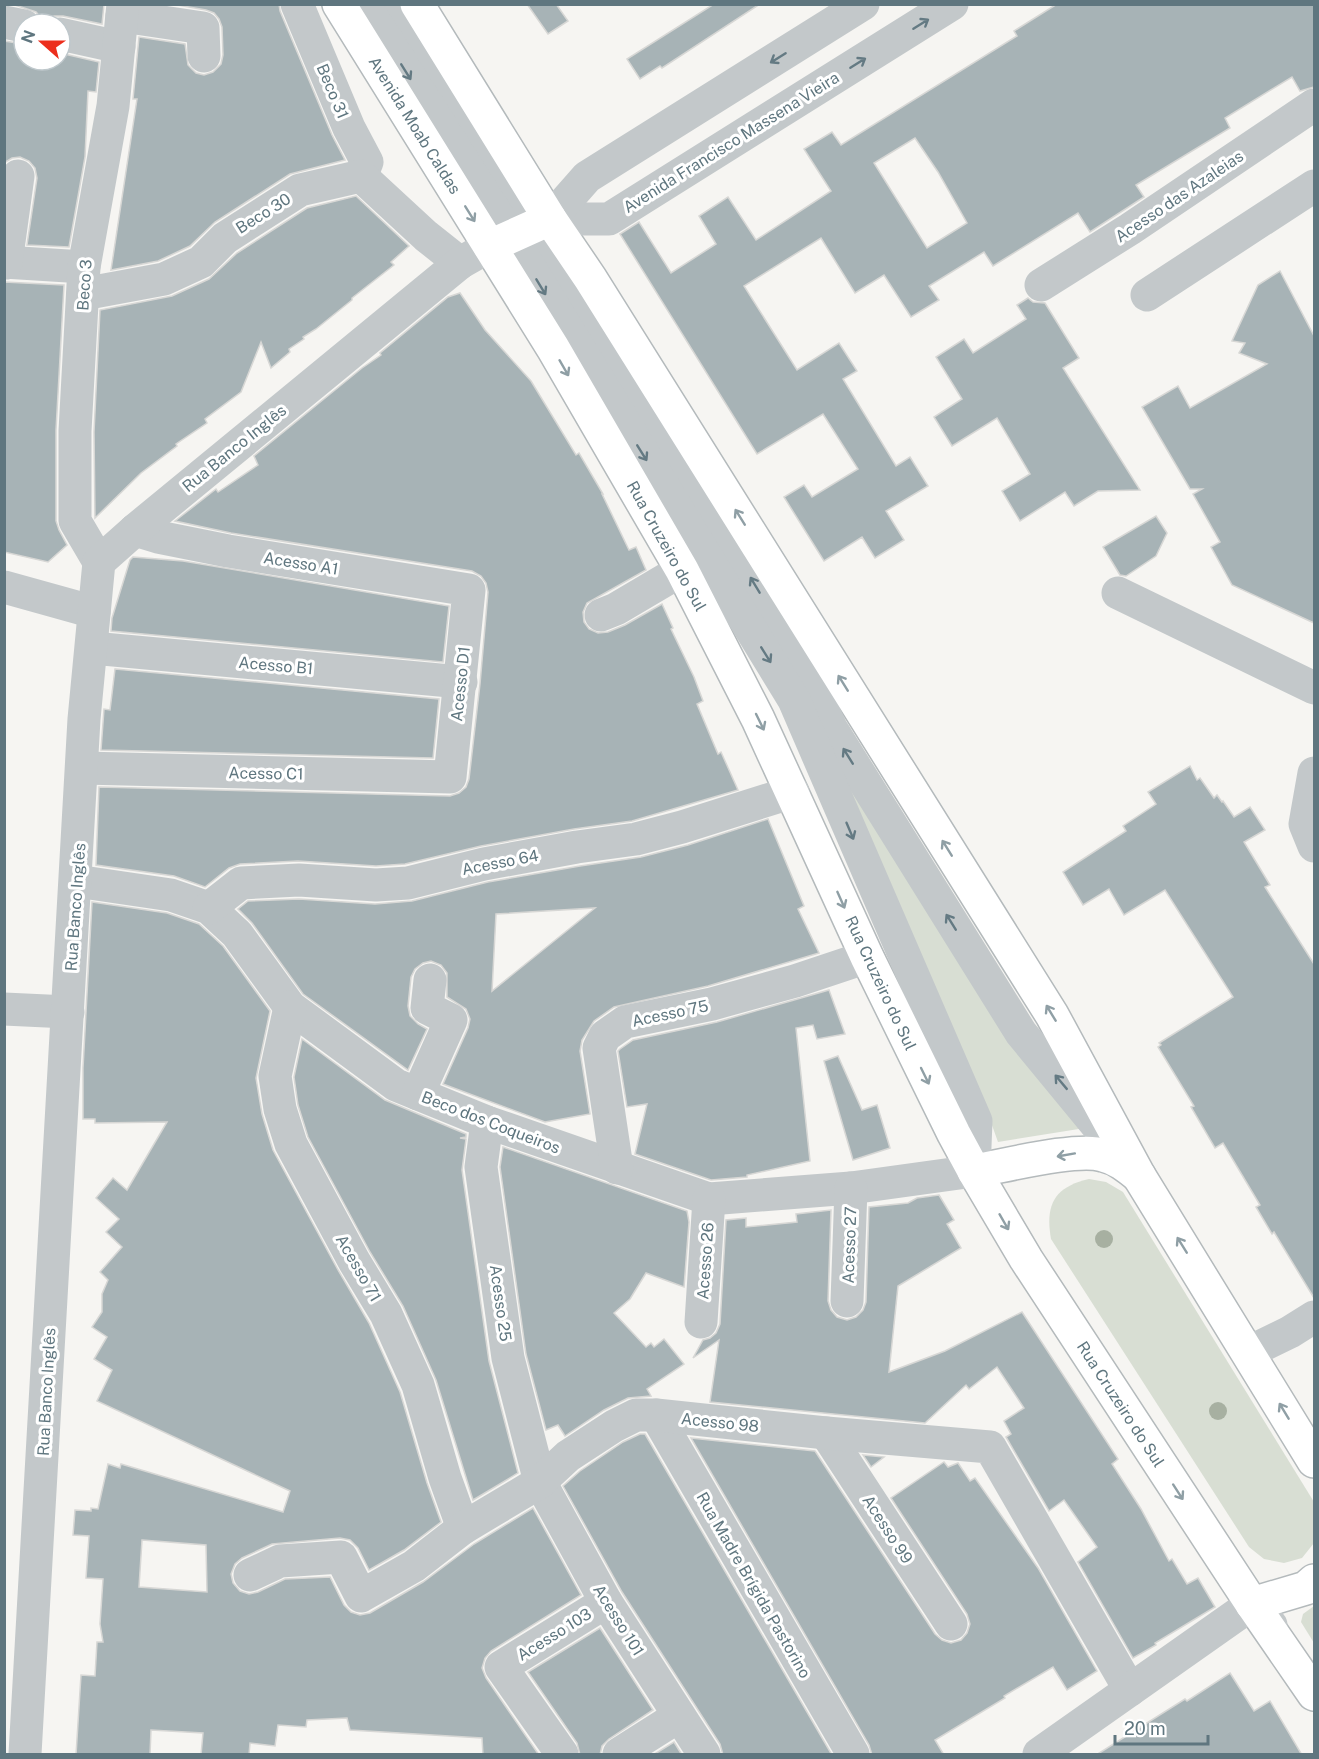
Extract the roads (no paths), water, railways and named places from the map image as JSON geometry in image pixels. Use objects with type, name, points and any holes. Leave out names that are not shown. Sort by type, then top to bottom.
[{"type":"main road","name":"Avenida Moab Caldas","points":[[339,4],[522,232]]},
{"type":"main road","points":[[417,4],[522,232],[603,298],[1052,1015],[1139,1176],[1314,1461]]},
{"type":"main road","name":"Rua Cruzeiro do Sul","points":[[522,232],[553,348],[682,570],[793,792],[867,957],[974,1172],[1026,1259],[1252,1604],[1314,1694]]},
{"type":"main road","points":[[974,1172],[1078,1153],[1102,1154],[1122,1162],[1139,1176]]},
{"type":"main road","points":[[1252,1604],[1306,1588],[1314,1581]]},
{"type":"street","name":"Beco 31","points":[[297,4],[349,128],[367,162],[362,176]]},
{"type":"street","points":[[364,4],[522,232]]},
{"type":"street","points":[[395,4],[522,232],[794,700],[976,1121],[974,1172]]},
{"type":"street","points":[[522,232],[587,177],[865,4],[891,43]]},
{"type":"street","name":"Avenida Francisco Massena Vieira","points":[[522,232],[609,219],[952,4]]},
{"type":"street","points":[[72,32],[121,22],[202,28],[204,56]]},
{"type":"street","name":"Beco 3","points":[[99,562],[75,521],[75,431],[84,281],[113,105],[121,22]]},
{"type":"street","name":"Acesso das Azaleias","points":[[1041,285],[1130,229],[1314,105]]},
{"type":"street","points":[[5,262],[18,176]]},
{"type":"street","points":[[362,176],[426,236],[460,263]]},
{"type":"street","name":"Beco 30","points":[[5,262],[84,281],[164,279],[201,262],[225,238],[300,190],[362,176]]},
{"type":"street","points":[[1147,295],[1314,186]]},
{"type":"street","name":"Rua Banco Inglês","points":[[25,1755],[84,719],[99,562],[460,263],[522,232]]},
{"type":"street","name":"Acesso A1","points":[[135,530],[228,551],[469,590]]},
{"type":"street","points":[[601,615],[616,609],[682,570]]},
{"type":"street","points":[[4,587],[94,612]]},
{"type":"street","name":"Acesso D1","points":[[450,777],[469,590]]},
{"type":"street","points":[[1118,593],[1314,688]]},
{"type":"street","name":"Acesso B1","points":[[92,648],[461,682]]},
{"type":"street","name":"Acesso C1","points":[[83,768],[450,777]]},
{"type":"street","points":[[1314,773],[1305,824],[1314,846]]},
{"type":"street","name":"Acesso 64","points":[[209,908],[241,883],[299,880],[376,885],[408,883],[496,862],[636,839],[793,792]]},
{"type":"street","name":"Beco dos Coqueiros","points":[[76,881],[171,895],[209,908],[237,934],[290,1008],[396,1085],[487,1122],[709,1199],[851,1188],[974,1172]]},
{"type":"street","name":"Acesso 75","points":[[617,1168],[599,1048],[605,1036],[625,1022],[712,1004],[795,981],[867,957]]},
{"type":"street","points":[[418,1094],[451,1020],[428,1008],[430,980]]},
{"type":"street","name":"Acesso 71","points":[[290,1008],[275,1076],[280,1109],[291,1144],[354,1261],[386,1314],[418,1385],[445,1478],[463,1528]]},
{"type":"street","points":[[4,1009],[68,1012]]},
{"type":"street","name":"Acesso 25","points":[[487,1122],[481,1167],[508,1358],[540,1482]]},
{"type":"street","name":"Acesso 27","points":[[847,1301],[851,1188]]},
{"type":"street","name":"Acesso 26","points":[[700,1322],[709,1199]]},
{"type":"street","points":[[1249,1352],[1290,1332],[1314,1317]]},
{"type":"street","name":"Acesso 98","points":[[250,1575],[280,1561],[341,1557],[361,1596],[414,1566],[463,1528],[540,1482],[568,1456],[614,1426],[636,1415],[656,1415],[825,1433],[990,1447],[1130,1690]]},
{"type":"street","name":"Rua Madre Brígida Pastorino","points":[[656,1415],[853,1755]]},
{"type":"street","name":"Acesso 99","points":[[825,1433],[951,1624]]},
{"type":"street","name":"Acesso 101","points":[[540,1482],[606,1602],[704,1755]]},
{"type":"street","name":"Acesso 103","points":[[562,1755],[501,1667],[606,1602]]},
{"type":"street","points":[[1039,1755],[1252,1604],[1314,1672]]},
{"type":"street","points":[[619,1755],[679,1716]]}]
